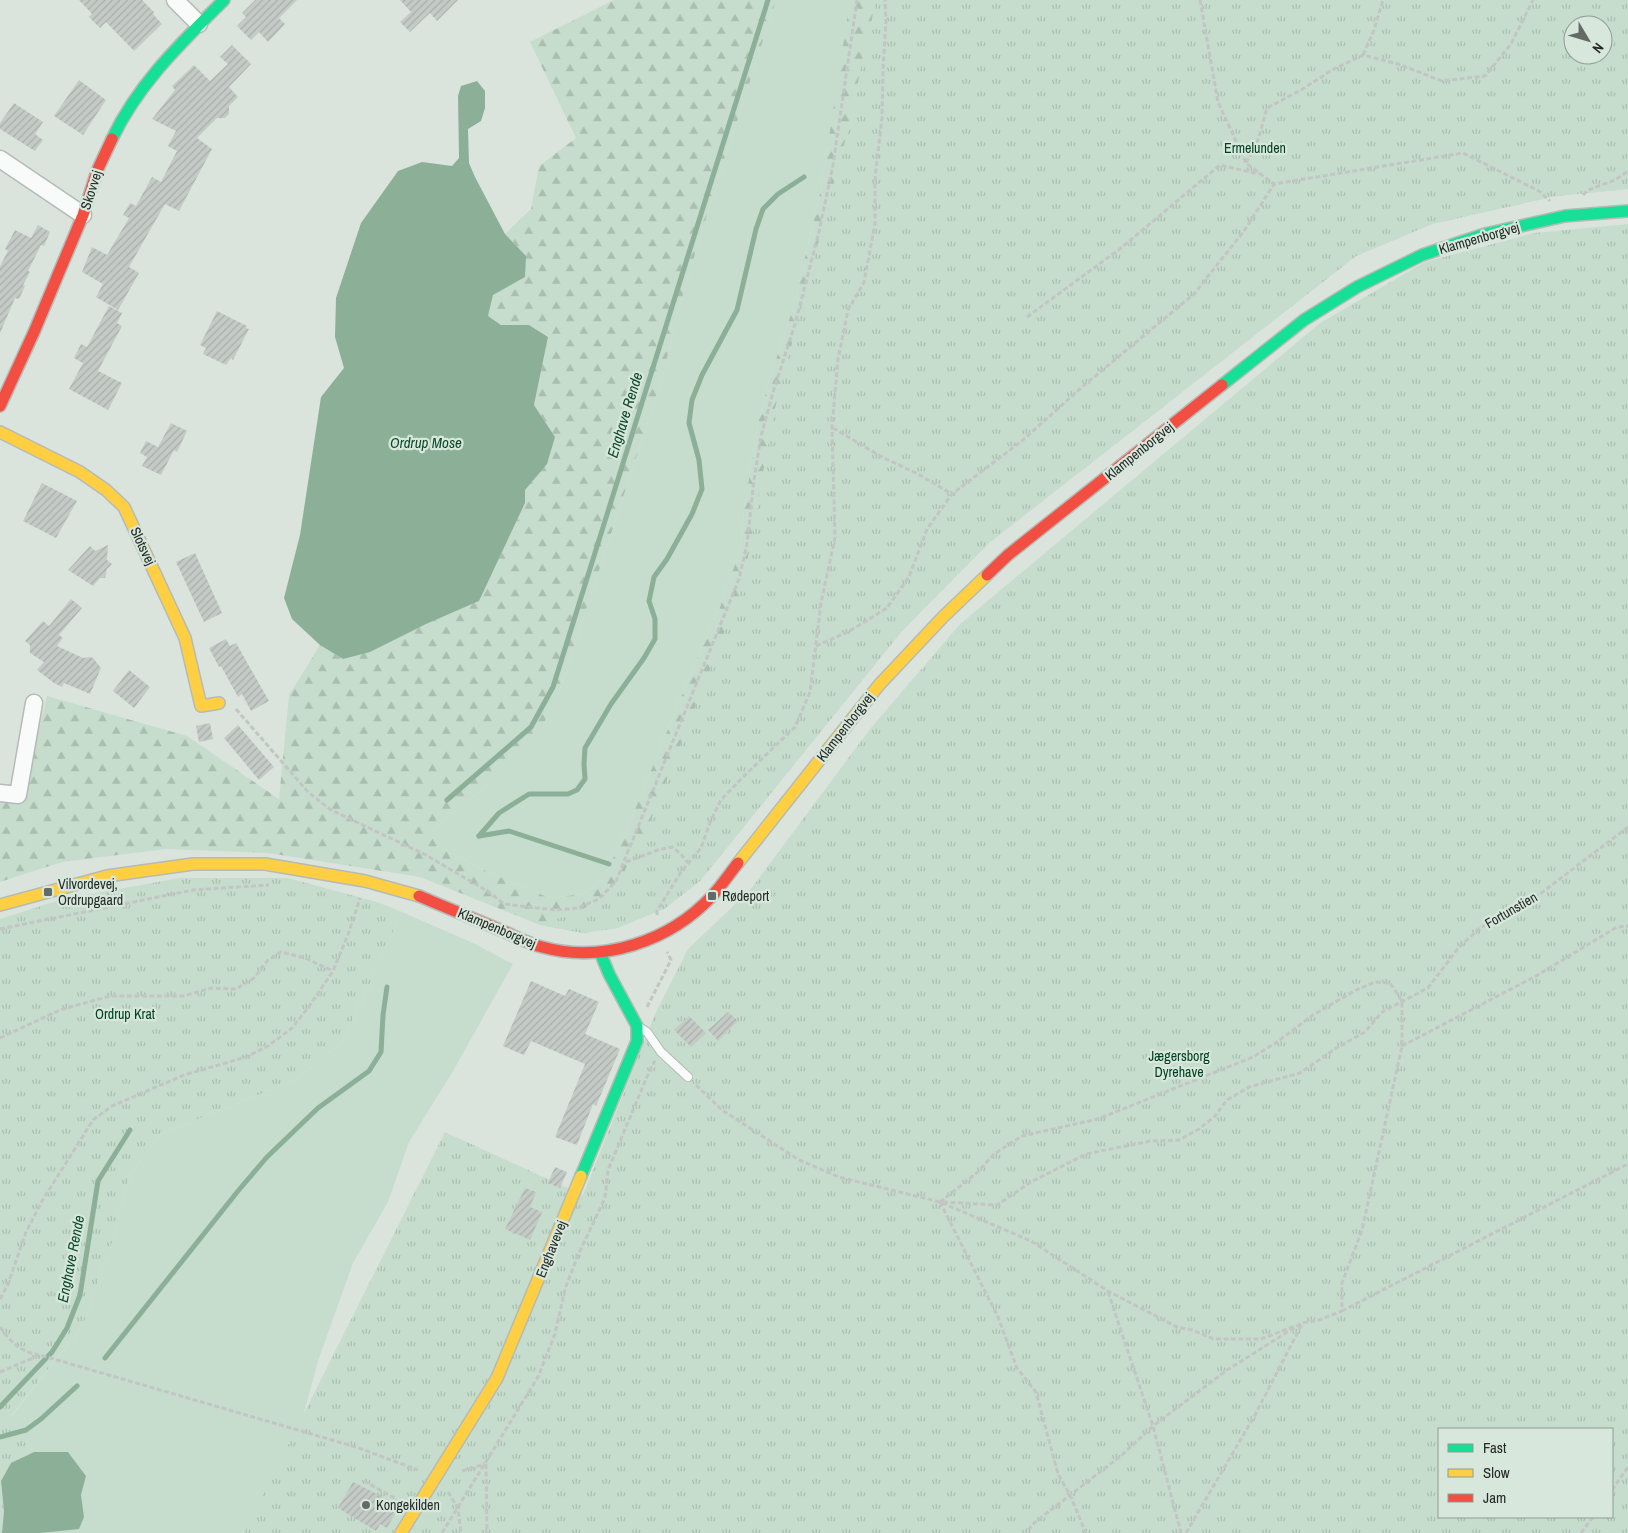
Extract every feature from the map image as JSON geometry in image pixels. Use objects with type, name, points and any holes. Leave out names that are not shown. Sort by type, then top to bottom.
[{"type":"street","points":[[175,0],[199,24]]},
{"type":"street","name":"Skovvej","points":[[0,406],[34,332],[83,215],[105,151],[139,92],[166,58],[224,0]]},
{"type":"street","points":[[0,159],[83,215]]},
{"type":"street","name":"Klampenborgvej","points":[[0,905],[107,876],[193,864],[265,864],[365,881],[417,895],[541,947],[572,953],[600,952],[628,947],[660,935],[688,916],[712,896],[879,684],[943,617],[1008,555],[1304,320],[1357,287],[1422,255],[1485,234],[1565,216],[1628,210]]},
{"type":"street","name":"Slotsvej","points":[[0,432],[80,472],[106,490],[124,508],[136,530],[185,638],[201,706],[219,703]]},
{"type":"street","points":[[0,793],[18,795],[34,703]]},
{"type":"street","points":[[600,952],[609,974],[637,1026]]},
{"type":"street","name":"Enghavevej","points":[[401,1533],[441,1481],[497,1378],[637,1040],[637,1026]]},
{"type":"lane","points":[[637,1026],[647,1032],[662,1052],[688,1077]]},
{"type":"path","points":[[219,703],[237,710],[308,792],[331,810],[424,854],[489,892],[504,904],[555,910],[578,908],[599,899],[616,881],[626,862],[739,580],[747,544],[761,436],[795,324],[821,223],[833,165],[857,0]]},
{"type":"path","points":[[637,1026],[671,960],[660,935],[656,911],[688,863],[701,848],[711,820],[721,800],[795,727],[810,692],[821,602],[835,538],[832,427],[838,359],[848,310],[864,282],[876,224],[875,178],[882,118],[886,21],[885,0]]},
{"type":"path","points":[[1200,0],[1218,102],[1246,163],[1274,184],[1464,153],[1538,191],[1565,216]]},
{"type":"path","points":[[1363,55],[1374,30],[1383,0]]},
{"type":"path","points":[[1246,163],[1258,140],[1267,108],[1332,70],[1363,55],[1398,64],[1442,81],[1485,76],[1510,44],[1533,0]]},
{"type":"path","points":[[1027,318],[1121,248],[1220,165],[1259,174]]},
{"type":"path","points":[[1582,196],[1588,190],[1616,180],[1628,171]]},
{"type":"path","points":[[816,646],[848,632],[887,608],[909,577],[927,529],[952,494],[1023,440],[1194,294],[1244,230],[1274,184]]},
{"type":"path","points":[[832,427],[882,457],[918,474],[952,494]]},
{"type":"path","name":"Fortunstien","points":[[940,1202],[997,1205],[1031,1182],[1086,1154],[1150,1141],[1179,1140],[1200,1129],[1215,1116],[1227,1100],[1249,1087],[1300,1073],[1338,1047],[1365,1032],[1382,1012],[1428,988],[1459,947],[1480,928],[1540,894],[1628,827]]},
{"type":"path","points":[[626,862],[672,847],[688,863]]},
{"type":"path","points":[[0,1299],[8,1284],[30,1224],[42,1201],[93,1120],[112,1106],[184,1075],[246,1057],[268,1046],[291,1029],[333,971],[349,932],[365,881]]},
{"type":"path","points":[[0,929],[193,890],[273,885]]},
{"type":"path","points":[[1402,1046],[1536,976],[1617,927],[1628,926]]},
{"type":"path","points":[[0,1038],[60,1010],[110,996],[184,996],[211,988],[236,989],[254,978],[268,960],[281,952],[305,958],[333,971]]},
{"type":"path","points":[[940,1202],[978,1172],[994,1154],[1022,1136],[1098,1120],[1253,1058],[1313,1015],[1356,990],[1376,982],[1390,983],[1402,1001],[1402,1046],[1362,1230],[1342,1283],[1342,1311]]},
{"type":"path","points":[[442,1533],[538,1378],[555,1334],[565,1289],[578,1255],[605,1198],[608,1170],[649,1072],[662,1052]]},
{"type":"path","points":[[688,1077],[722,1110],[798,1160],[838,1177],[940,1202],[1031,1241],[1108,1291],[1177,1327],[1192,1330],[1214,1339],[1262,1339],[1302,1323],[1319,1320],[1342,1311],[1628,1164]]},
{"type":"path","points":[[940,1202],[998,1317],[1017,1368],[1036,1392],[1058,1474],[1070,1495],[1086,1533]]},
{"type":"path","points":[[1108,1291],[1153,1426],[1181,1533]]},
{"type":"path","points":[[1026,1533],[1034,1524],[1122,1455],[1153,1426],[1227,1370],[1302,1323]]},
{"type":"path","points":[[1186,1533],[1255,1415],[1302,1323]]},
{"type":"path","points":[[0,1327],[8,1338],[23,1351],[356,1447],[441,1481],[458,1508],[462,1533]]},
{"type":"path","points":[[0,1372],[39,1355]]},
{"type":"path","points":[[486,1464],[487,1533]]},
{"type":"path","points":[[1613,1489],[1628,1467]]},
{"type":"path","points":[[364,1481],[396,1499],[393,1509],[410,1520]]},
{"type":"path","points":[[1582,1533],[1592,1518]]},
{"type":"green space","name":"Ermelunden","points":[[614,0],[776,0],[701,234],[676,318],[663,376],[558,695],[536,738],[488,786],[463,804],[428,834],[445,849],[484,870],[549,898],[583,894],[604,878],[631,819],[719,610],[740,550],[744,510],[757,427],[768,384],[794,305],[821,189],[850,0],[943,0],[1100,182],[1563,22],[1563,65],[1613,65],[1613,15],[1584,15],[1628,0],[1628,189],[1556,196],[1432,224],[1356,256],[989,543],[902,631],[700,881],[664,909],[617,928],[583,933],[540,925],[420,877],[268,853],[166,849],[62,862],[0,882],[0,797],[22,800],[47,696],[187,736],[279,799],[289,695],[320,645],[343,659],[479,601],[525,503],[525,490],[555,437],[534,405],[548,337],[529,325],[501,325],[488,316],[493,295],[526,256],[505,234],[531,209],[539,166],[576,138],[530,42]]},
{"type":"green space","points":[[776,0],[850,0],[850,8],[821,189],[794,305],[768,384],[757,427],[744,510],[740,550],[719,610],[631,819],[604,878],[583,894],[549,898],[484,870],[445,849],[428,834],[463,804],[488,786],[558,695],[663,376],[676,318],[701,234]]},
{"type":"green space","points":[[876,0],[1628,0],[1628,189],[1556,196],[1432,224],[1356,256],[989,543],[902,631],[700,881],[664,909],[617,928],[583,933],[540,925],[576,912],[610,896],[644,837],[743,585],[774,412],[846,137]]},
{"type":"green space","name":"Jægersborg Dyrehave","points":[[1628,224],[1628,1533],[244,1533],[445,1132],[583,1195],[656,1012],[688,949],[750,890],[870,729],[960,624],[1320,323],[1425,262],[1534,233]]},
{"type":"green space","name":"Ordrup Krat","points":[[180,878],[288,878],[377,902],[402,912],[342,1042],[296,1080],[161,1134],[129,1177],[109,1253],[82,1327],[10,1417],[34,1452],[11,1463],[1,1481],[4,1511],[2,1533],[0,1533],[0,919],[63,899]]},
{"type":"green space","points":[[402,912],[473,943],[513,964],[452,1073],[409,1142],[388,1202],[353,1263],[318,1361],[288,1472],[253,1533],[42,1533],[84,1517],[81,1495],[86,1476],[68,1452],[34,1452],[10,1418],[82,1327],[109,1253],[129,1177],[161,1134],[296,1080],[342,1042]]},
{"type":"water","name":"Ordrup Mose","points":[[477,81],[485,91],[485,108],[481,121],[468,129],[469,163],[505,234],[526,256],[525,277],[493,295],[488,316],[501,325],[529,325],[548,337],[534,405],[555,437],[547,464],[525,490],[525,503],[479,601],[426,624],[370,652],[343,659],[320,645],[292,619],[284,598],[300,535],[321,397],[344,368],[335,337],[336,298],[361,223],[398,171],[422,162],[452,166],[459,158],[458,96],[461,86]]},
{"type":"water","points":[[34,1452],[68,1452],[86,1476],[81,1495],[84,1517],[79,1529],[40,1533],[2,1533],[4,1511],[1,1481],[11,1463]]},
{"type":"building","points":[[79,0],[142,0],[154,12],[153,14],[162,24],[134,51],[106,22],[100,28],[89,17],[92,14]]},
{"type":"building","points":[[255,0],[297,0],[279,18],[285,24],[268,42],[259,32],[251,40],[237,26],[246,17],[242,13]]},
{"type":"building","points":[[400,0],[458,0],[437,21],[430,13],[410,32],[400,22],[411,12]]},
{"type":"building","points":[[232,45],[251,64],[229,87],[238,97],[229,106],[229,114],[225,118],[217,118],[197,138],[212,149],[179,211],[165,204],[129,267],[139,273],[118,310],[96,297],[103,284],[82,272],[92,247],[107,255],[129,218],[123,215],[130,203],[136,206],[152,177],[161,182],[177,151],[168,146],[176,131],[152,119],[175,90],[172,86],[194,65],[210,81],[228,64],[220,57]]},
{"type":"building","points":[[79,80],[106,100],[83,135],[54,116]]},
{"type":"building","points":[[14,103],[43,122],[35,134],[43,140],[35,151],[0,129],[0,123]]},
{"type":"building","points":[[38,225],[50,232],[44,246],[41,245],[28,271],[30,272],[23,285],[25,286],[19,299],[15,298],[0,333],[0,266],[8,251],[5,249],[15,230],[31,238]]},
{"type":"building","points":[[109,306],[122,313],[117,323],[122,326],[98,371],[122,383],[108,410],[69,389],[83,363],[74,358],[81,344],[87,347]]},
{"type":"building","points":[[217,311],[247,326],[246,328],[249,329],[233,360],[231,358],[226,365],[203,354],[206,348],[200,345]]},
{"type":"building","points":[[171,423],[187,431],[177,452],[174,450],[161,475],[142,466],[147,457],[140,453],[146,441],[158,447]]},
{"type":"building","points":[[42,483],[77,501],[56,538],[23,521]]},
{"type":"building","points":[[108,545],[107,560],[112,564],[107,569],[105,578],[100,578],[93,586],[68,570],[90,546],[95,551]]},
{"type":"building","points":[[195,553],[222,613],[204,622],[176,562]]},
{"type":"building","points":[[71,599],[82,608],[59,635],[63,638],[57,646],[83,658],[93,658],[101,668],[90,694],[64,683],[62,687],[37,670],[44,662],[30,653],[30,645],[25,641],[43,621],[49,626]]},
{"type":"building","points":[[226,639],[230,646],[236,643],[269,701],[251,711],[242,694],[238,697],[209,648]]},
{"type":"building","points":[[129,670],[150,687],[134,708],[113,691]]},
{"type":"building","points":[[210,723],[213,739],[199,742],[196,726]]},
{"type":"building","points":[[238,725],[274,767],[259,780],[224,738]]},
{"type":"building","points":[[531,981],[565,996],[569,989],[599,1002],[585,1034],[620,1049],[596,1106],[593,1104],[577,1145],[555,1137],[585,1064],[531,1041],[524,1055],[503,1046]]},
{"type":"building","points":[[728,1012],[738,1021],[718,1041],[708,1030]]},
{"type":"building","points":[[689,1016],[706,1033],[691,1047],[674,1030]]},
{"type":"building","points":[[555,1167],[567,1172],[560,1188],[548,1183]]},
{"type":"building","points":[[525,1188],[536,1192],[530,1207],[542,1212],[530,1240],[505,1229]]},
{"type":"building","name":"Kongekilden","points":[[353,1482],[393,1502],[389,1508],[396,1512],[387,1528],[380,1524],[376,1531],[338,1508]]},
{"type":"waterway","name":"Enghave Rende","points":[[447,800],[531,727],[553,687],[768,0]]},
{"type":"waterway","points":[[479,836],[499,813],[529,794],[568,794],[577,790],[585,779],[585,748],[611,704],[644,658],[655,639],[655,619],[649,601],[654,577],[667,559],[692,514],[702,489],[699,460],[689,423],[692,400],[702,375],[737,310],[756,229],[763,209],[778,194],[804,177]]},
{"type":"waterway","points":[[479,836],[509,831],[609,864]]},
{"type":"waterway","points":[[105,1358],[267,1157],[318,1108],[369,1071],[381,1052],[387,987]]},
{"type":"waterway","name":"Enghave Rende","points":[[0,1407],[52,1352],[67,1328],[80,1295],[98,1181],[130,1130]]},
{"type":"waterway","points":[[0,1437],[26,1430],[77,1386]]},
{"type":"traffic: fast","points":[[112,139],[134,100],[148,82],[177,48],[224,0]]},
{"type":"traffic: fast","points":[[1222,385],[1304,320],[1357,287],[1422,255],[1485,234],[1565,216],[1628,211]]},
{"type":"traffic: fast","points":[[581,1176],[637,1041],[637,1026],[609,974],[600,952]]},
{"type":"traffic: slow","points":[[0,432],[80,472],[106,490],[124,507],[185,638],[201,706],[219,703]]},
{"type":"traffic: slow","points":[[738,863],[879,685],[943,617],[987,575]]},
{"type":"traffic: slow","points":[[0,905],[107,876],[193,864],[265,864],[365,881],[419,896]]},
{"type":"traffic: slow","points":[[401,1533],[497,1378],[581,1176]]},
{"type":"traffic: jam","points":[[0,406],[34,332],[83,215],[97,171],[112,139]]},
{"type":"traffic: jam","points":[[987,575],[1008,555],[1222,385]]},
{"type":"traffic: jam","points":[[419,896],[537,946],[565,952],[588,953],[634,945],[676,925],[695,912],[712,896],[738,863]]},
{"type":"place","name":"Vilvordevej, Ordrupgaard","points":[[48,892]]},
{"type":"place","name":"Rødeport","points":[[712,896]]},
{"type":"place","name":"Kongekilden","points":[[366,1505]]}]
